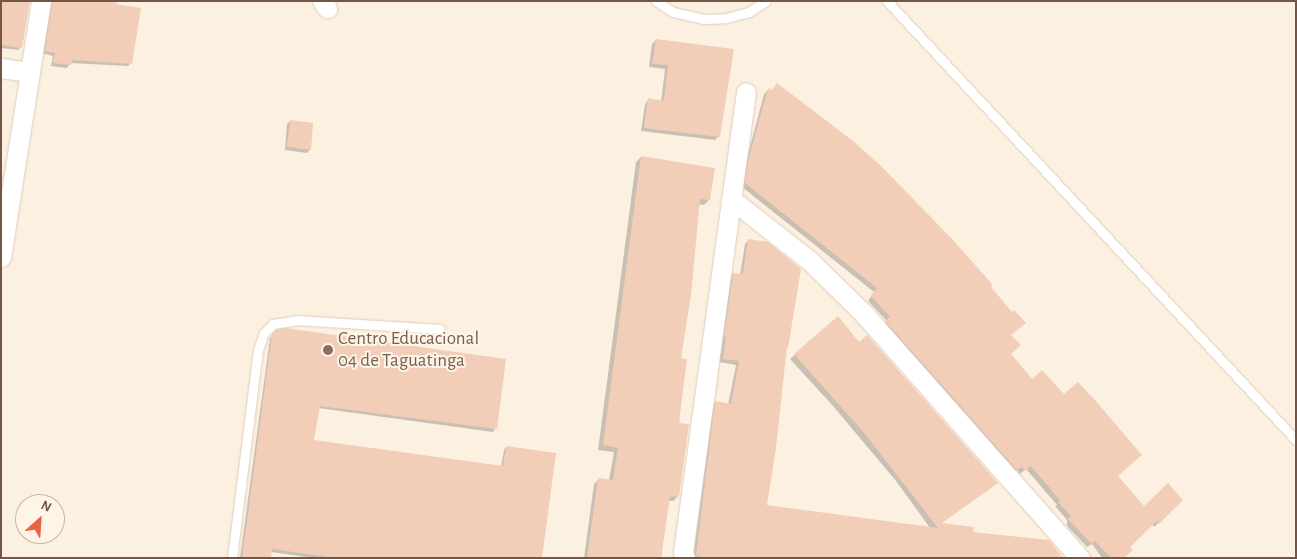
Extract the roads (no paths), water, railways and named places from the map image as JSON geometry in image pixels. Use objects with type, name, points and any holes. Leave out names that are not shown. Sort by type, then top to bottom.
[{"type":"street","points":[[1,257],[41,1]]},
{"type":"street","points":[[1,68],[30,72]]},
{"type":"street","points":[[685,558],[683,552],[746,92]]},
{"type":"street","points":[[730,199],[810,261],[864,314],[1080,558]]},
{"type":"lane","points":[[656,1],[673,12],[702,19],[726,18],[748,12],[766,1]]},
{"type":"lane","points":[[887,1],[1296,440]]},
{"type":"lane","points":[[232,558],[258,350],[264,333],[273,324],[297,320],[440,330]]},
{"type":"place","name":"Centro Educacional 04 de Taguatinga","points":[[328,350]]}]
